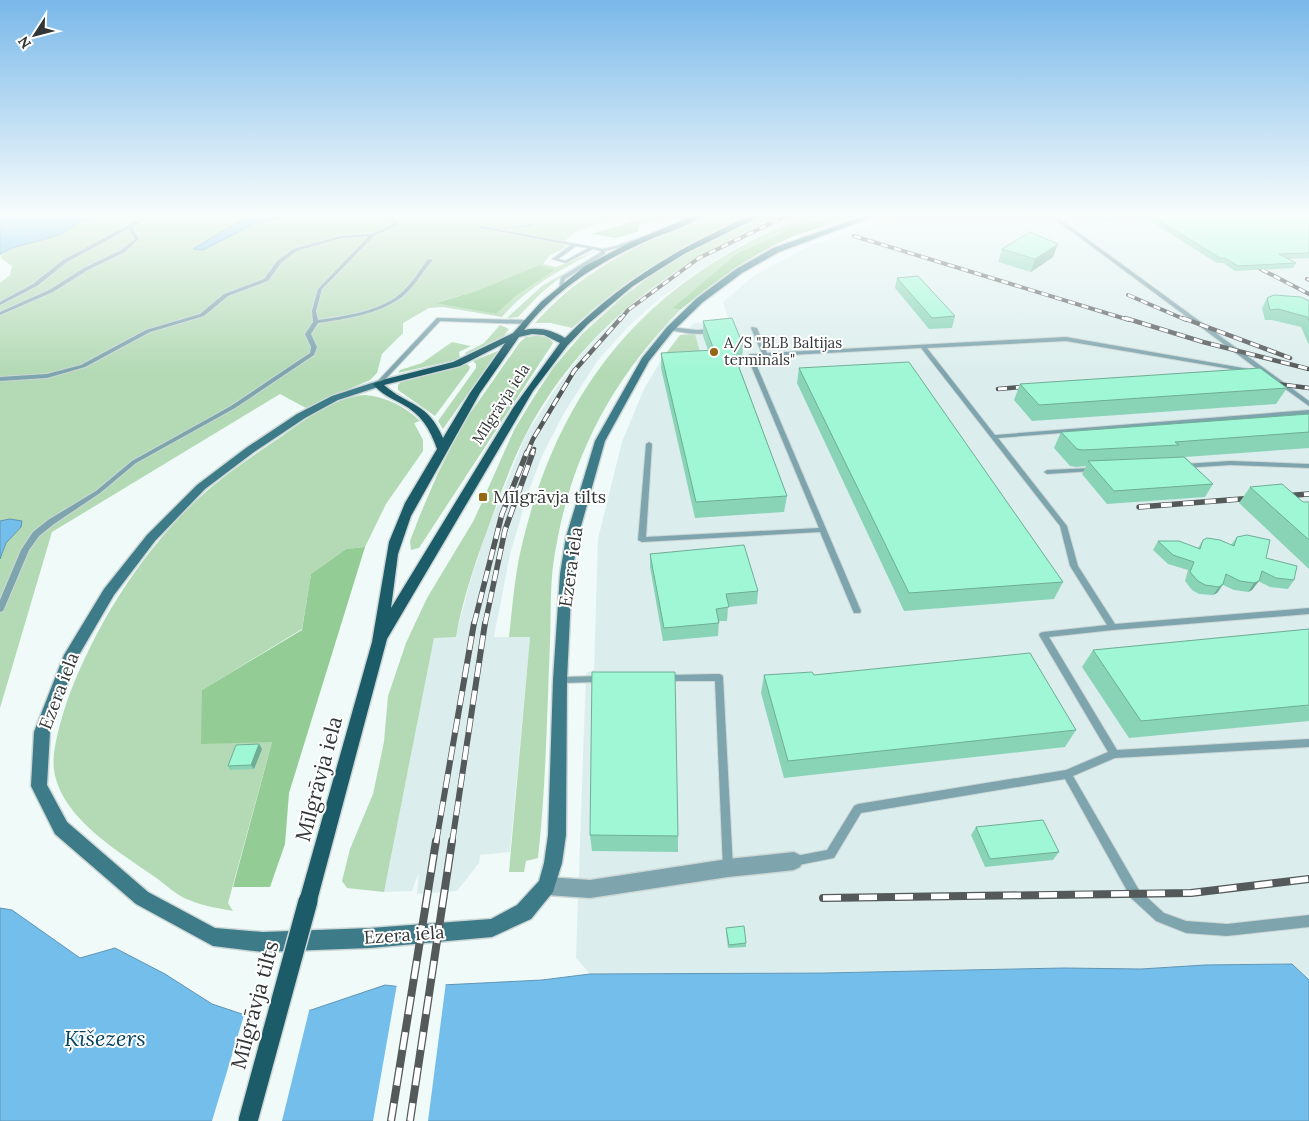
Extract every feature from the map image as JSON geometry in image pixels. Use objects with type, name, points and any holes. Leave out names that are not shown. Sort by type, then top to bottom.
[{"type":"main road","name":"Mīlgrāvja iela","points":[[308,901],[380,640],[387,576],[396,541],[410,505],[478,385],[513,336],[561,288],[593,266]]},
{"type":"main road","name":"Mīlgrāvja iela","points":[[380,640],[526,392],[565,343],[613,297],[659,266]]},
{"type":"main road","points":[[378,384],[466,361],[513,336],[527,332],[543,331],[555,335],[565,343]]},
{"type":"main road","points":[[378,384],[384,390],[422,412],[436,432],[442,449]]},
{"type":"main road","name":"Mīlgrāvja tilts","points":[[248,1121],[308,901]]},
{"type":"street","name":"Ezera iela","points":[[378,384],[335,398],[301,416],[250,450],[201,487],[151,538],[109,592],[69,659],[42,732],[39,786],[60,828],[142,898],[212,936],[273,942],[370,938],[492,928],[524,912],[547,886],[556,835],[560,680],[566,574],[571,546],[600,441],[645,360],[670,329],[700,300],[746,266]]},
{"type":"street","points":[[547,886],[590,889],[728,868],[794,861]]},
{"type":"lane","points":[[0,304],[31,287],[58,266]]},
{"type":"lane","points":[[0,314],[44,295],[91,266]]},
{"type":"lane","points":[[0,379],[46,376],[83,366],[148,331],[206,313],[226,295],[266,280],[276,266]]},
{"type":"lane","points":[[0,609],[25,550],[36,534],[51,522],[98,492],[134,462],[233,408],[308,357],[314,350],[308,334],[315,322],[316,303],[320,289],[342,266]]},
{"type":"lane","points":[[315,322],[351,315],[396,298],[408,288],[425,266]]},
{"type":"lane","points":[[561,288],[563,278],[582,266]]},
{"type":"lane","points":[[1122,266],[1309,404]]},
{"type":"lane","points":[[378,384],[439,319],[526,322]]},
{"type":"lane","points":[[315,322],[330,320]]},
{"type":"lane","points":[[754,328],[765,355]]},
{"type":"lane","points":[[670,329],[697,332],[720,331]]},
{"type":"lane","points":[[857,611],[750,356],[1066,339],[1269,374]]},
{"type":"lane","points":[[923,347],[1063,526],[1074,566],[1113,627]]},
{"type":"lane","points":[[993,437],[1309,412]]},
{"type":"lane","points":[[649,444],[642,540],[823,530]]},
{"type":"lane","points":[[1172,466],[1230,463],[1309,466]]},
{"type":"lane","points":[[1047,472],[1105,470]]},
{"type":"lane","points":[[1114,754],[1043,635],[1113,627],[1309,611]]},
{"type":"lane","points":[[660,678],[719,677],[728,868]]},
{"type":"lane","points":[[560,680],[611,679]]},
{"type":"lane","points":[[794,861],[830,854],[858,809],[1067,774],[1114,754],[1309,743]]},
{"type":"lane","points":[[1067,774],[1135,894],[1160,917],[1186,927],[1227,930],[1309,920]]},
{"type":"shaded area","points":[[681,266],[706,266],[660,298],[630,325],[598,360],[564,413],[542,456],[529,490],[510,554],[494,637],[530,637],[510,852],[480,855],[479,863],[457,891],[417,894],[419,872],[412,891],[384,892],[434,637],[456,636],[469,585],[487,530],[526,435],[554,391],[583,352],[632,302],[662,278]]},
{"type":"shaded area","points":[[771,266],[1309,266],[1309,980],[1205,965],[1141,969],[590,974],[576,958],[586,673],[594,670],[598,539],[622,442],[644,389],[664,355],[694,323],[729,321],[723,302],[755,275]]},
{"type":"green space","points":[[12,266],[536,266],[476,291],[438,302],[496,314],[516,296],[553,270],[543,266],[568,266],[523,296],[502,317],[443,307],[429,308],[403,323],[403,333],[382,354],[377,373],[370,380],[306,408],[280,394],[52,532],[0,708],[0,283],[10,275]]},
{"type":"green space","points":[[536,266],[554,270],[516,296],[496,314],[436,303],[476,291]]},
{"type":"green space","points":[[578,266],[541,293],[518,317],[507,318],[542,286]]},
{"type":"green space","points":[[604,266],[653,266],[614,293],[572,328],[551,323],[535,323],[573,287]]},
{"type":"green space","points":[[664,266],[684,266],[635,301],[603,330],[574,362],[548,398],[525,436],[503,486],[481,546],[471,576],[456,637],[434,638],[384,892],[347,888],[342,881],[350,849],[373,794],[384,742],[388,696],[406,643],[427,598],[474,520],[514,430],[534,397],[553,368],[582,334],[625,295]]},
{"type":"green space","points":[[708,266],[722,266],[674,308],[680,310],[654,338],[632,367],[612,397],[595,428],[580,460],[569,493],[553,566],[545,777],[538,858],[526,861],[524,872],[509,872],[530,637],[509,637],[519,558],[535,497],[557,441],[585,390],[618,345],[657,305]]},
{"type":"green space","points":[[722,266],[738,266],[680,310],[673,308]]},
{"type":"green space","points":[[500,325],[509,329],[504,336],[467,356],[465,353],[484,343]]},
{"type":"green space","points":[[695,334],[701,356],[664,356],[680,335]]},
{"type":"green space","points":[[543,336],[553,343],[419,548],[411,550],[410,541],[420,515],[438,473],[464,422],[520,342],[526,337]]},
{"type":"green space","points":[[452,342],[471,346],[459,352],[460,359],[398,373],[400,370],[422,363]]},
{"type":"green space","points":[[498,351],[443,429],[438,421],[476,368],[476,364],[473,361]]},
{"type":"green space","points":[[467,364],[470,367],[469,370],[435,416],[398,390],[398,385],[402,381]]},
{"type":"green space","points":[[365,395],[395,403],[420,421],[414,423],[423,440],[423,451],[386,504],[365,547],[346,549],[311,574],[302,629],[202,690],[272,742],[228,903],[233,911],[199,904],[176,893],[93,832],[68,803],[59,787],[54,770],[54,753],[58,731],[67,701],[81,666],[108,613],[141,563],[179,518],[200,497],[230,473],[311,416],[332,404]]},
{"type":"green space","points":[[365,547],[289,793],[285,844],[270,887],[233,887],[272,742],[201,744],[202,690],[302,630],[311,574],[346,549]]},
{"type":"water","points":[[10,519],[22,521],[21,527],[6,543],[0,559],[0,521]]},
{"type":"water","name":"Ķīšezers","points":[[0,908],[12,910],[80,958],[115,948],[165,974],[212,1004],[248,1016],[311,1010],[385,985],[402,987],[542,980],[590,974],[823,973],[1064,968],[1141,969],[1205,965],[1292,964],[1309,980],[1309,1121],[0,1121]]},
{"type":"pier","points":[[446,982],[428,1121],[373,1121],[397,984]]},
{"type":"pier","points":[[310,1007],[282,1121],[212,1121],[245,1012]]},
{"type":"building","points":[[918,276],[955,316],[932,318],[897,278]]},
{"type":"building","points":[[1274,295],[1301,297],[1309,301],[1309,321],[1307,317],[1278,309],[1270,310],[1267,298]]},
{"type":"building","points":[[732,318],[743,345],[731,346],[787,496],[696,502],[661,353],[714,350],[703,321]]},
{"type":"building","points":[[909,362],[1063,582],[909,593],[799,368]]},
{"type":"building","points":[[1260,368],[1287,388],[1039,405],[1020,384]]},
{"type":"building","points":[[1309,414],[1309,432],[1175,442],[1179,445],[1083,450],[1077,449],[1061,432]]},
{"type":"building","points":[[1184,457],[1213,484],[1114,491],[1088,461]]},
{"type":"building","points":[[1282,484],[1303,502],[1309,502],[1309,540],[1250,487]]},
{"type":"building","points":[[1247,535],[1270,540],[1266,558],[1297,566],[1294,580],[1276,578],[1262,571],[1259,581],[1254,583],[1240,581],[1226,574],[1223,584],[1219,587],[1205,585],[1198,581],[1190,572],[1194,562],[1173,555],[1158,541],[1179,541],[1200,549],[1203,540],[1207,538],[1220,540],[1234,546],[1237,537]]},
{"type":"building","points":[[744,545],[758,591],[726,594],[729,607],[716,609],[719,623],[664,628],[650,554]]},
{"type":"building","points":[[1309,629],[1309,705],[1141,721],[1093,650]]},
{"type":"building","points":[[1030,653],[1076,730],[788,761],[764,675],[812,672],[814,675]]},
{"type":"building","points":[[592,672],[675,672],[678,836],[590,835]]},
{"type":"building","points":[[259,744],[251,765],[228,766],[236,745]]},
{"type":"building","points":[[1043,820],[1059,852],[990,859],[976,827]]},
{"type":"building","points":[[744,926],[746,943],[729,945],[726,928]]},
{"type":"railway","points":[[620,320],[628,310],[688,266]]},
{"type":"railway","points":[[953,266],[1129,320]]},
{"type":"railway","points":[[1255,266],[1309,294]]},
{"type":"railway","points":[[1128,295],[1186,320]]},
{"type":"railway","points":[[527,453],[533,439],[574,371],[621,318]]},
{"type":"railway","points":[[1125,318],[1203,342],[1309,369]]},
{"type":"railway","points":[[1183,318],[1290,358]]},
{"type":"railway","points":[[1269,383],[1309,388]]},
{"type":"railway","points":[[998,389],[1032,386]]},
{"type":"railway","points":[[532,453],[534,449]]},
{"type":"railway","points":[[474,624],[502,514],[527,452]]},
{"type":"railway","points":[[485,624],[505,530],[533,452]]},
{"type":"railway","points":[[1282,496],[1309,494]]},
{"type":"railway","points":[[1139,507],[1254,498]]},
{"type":"railway","points":[[436,843],[474,623]]},
{"type":"railway","points":[[452,843],[485,623]]},
{"type":"railway","points":[[391,1121],[436,841]]},
{"type":"railway","points":[[410,1121],[452,841]]},
{"type":"railway","points":[[823,898],[1191,893],[1309,879]]},
{"type":"place","name":"A/S \"BLB Baltijas termināls\"","points":[[714,352]]},
{"type":"place","name":"Mīlgrāvja tilts","points":[[483,497]]}]
